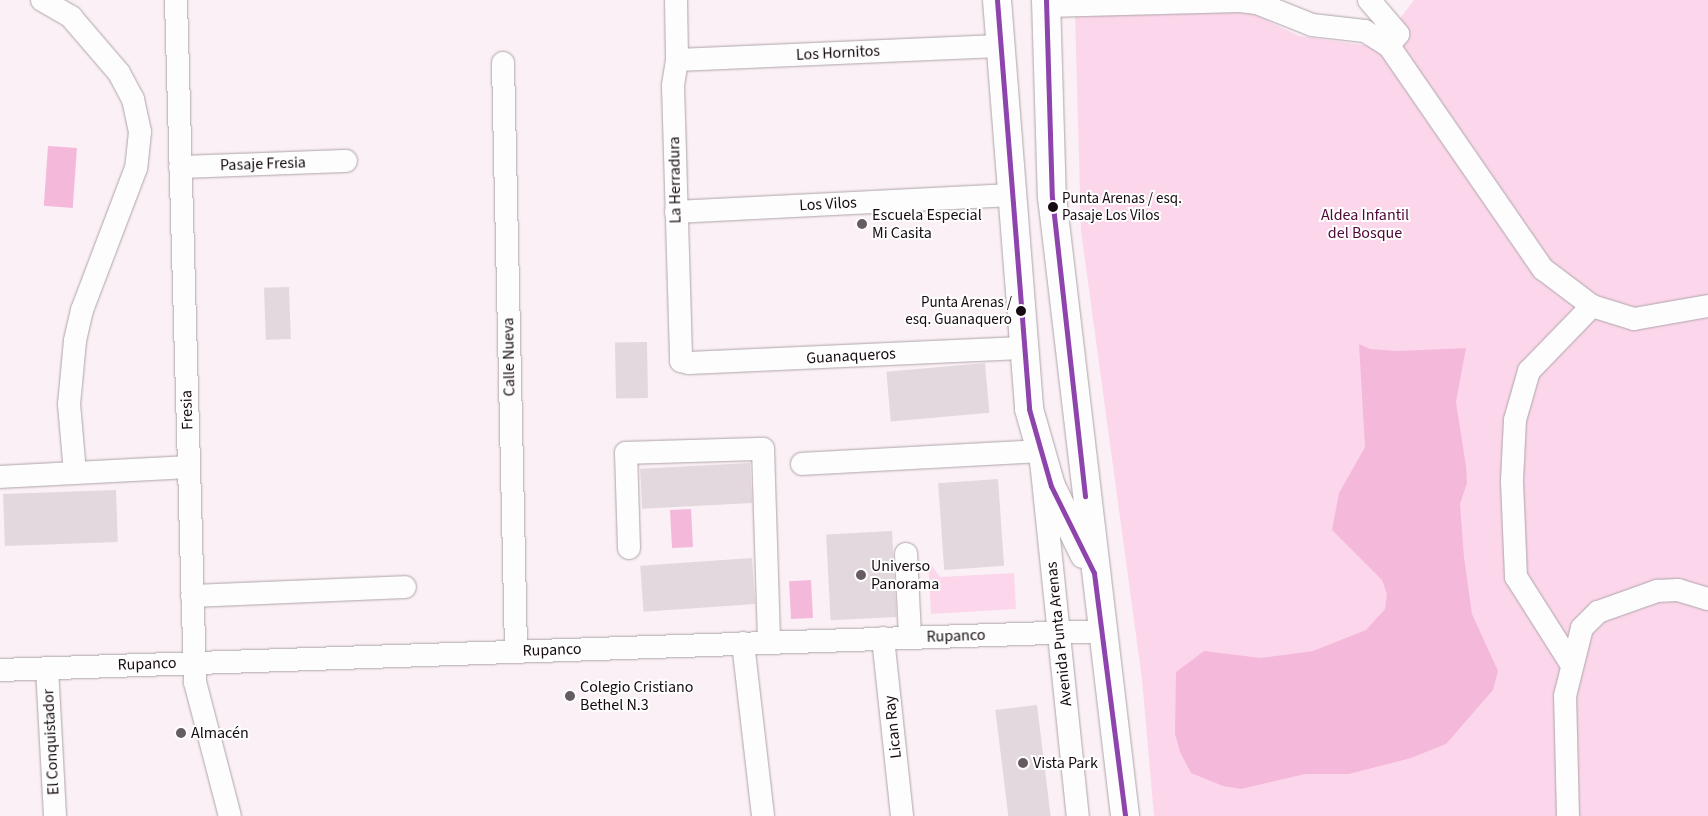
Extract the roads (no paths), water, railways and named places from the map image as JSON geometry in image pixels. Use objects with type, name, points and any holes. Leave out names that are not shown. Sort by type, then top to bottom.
[{"type":"main road","name":"Avenida Punta Arenas","points":[[997,0],[1022,348],[1029,409],[1040,451],[1056,498],[1094,573]]},
{"type":"main road","name":"Avenida Punta Arenas","points":[[1046,3],[1052,197],[1094,573],[1104,631],[1126,816]]},
{"type":"street","points":[[42,0],[71,17],[119,72],[134,99],[140,132],[136,168],[82,310],[75,341],[68,404],[75,473]]},
{"type":"street","name":"Fresia","points":[[176,0],[193,662],[198,700],[230,816]]},
{"type":"street","name":"La Herradura","points":[[676,0],[678,60],[674,86],[681,360]]},
{"type":"street","points":[[1046,3],[1240,0],[1257,3],[1312,25],[1365,32],[1389,46],[1543,269],[1592,306],[1634,318],[1708,306]]},
{"type":"street","points":[[1370,0],[1398,34],[1389,46]]},
{"type":"street","name":"Los Hornitos","points":[[678,60],[999,46]]},
{"type":"street","name":"Calle Nueva","points":[[503,63],[516,651]]},
{"type":"street","name":"Pasaje Fresia","points":[[180,167],[346,161]]},
{"type":"street","name":"Los Vilos","points":[[676,212],[1011,195]]},
{"type":"street","points":[[1570,662],[1516,577],[1512,481],[1515,420],[1529,371],[1592,306]]},
{"type":"street","name":"Guanaqueros","points":[[681,360],[689,363],[1022,348]]},
{"type":"street","points":[[629,548],[626,453],[763,449],[769,642]]},
{"type":"street","points":[[802,464],[1040,451]]},
{"type":"street","name":"Avenida Punta Arenas","points":[[1040,451],[1078,816]]},
{"type":"street","points":[[0,477],[188,467]]},
{"type":"street","points":[[906,554],[910,637]]},
{"type":"street","points":[[192,596],[405,587]]},
{"type":"street","points":[[1568,816],[1565,696],[1570,662],[1582,628],[1598,612],[1657,591],[1678,590],[1708,599]]},
{"type":"street","name":"Rupanco","points":[[0,670],[1104,631]]},
{"type":"street","name":"Lican Ray","points":[[883,638],[902,816]]},
{"type":"street","points":[[743,643],[763,816]]},
{"type":"street","name":"El Conquistador","points":[[47,668],[55,816]]},
{"type":"place","name":"Punta Arenas / esq. Pasaje Los Vilos","points":[[1053,207]]},
{"type":"place","name":"Escuela Especial Mi Casita","points":[[862,224]]},
{"type":"place","name":"Punta Arenas / esq. Guanaquero","points":[[1021,311]]},
{"type":"place","name":"Universo Panorama","points":[[861,575]]},
{"type":"place","name":"Colegio Cristiano Bethel N.3","points":[[570,696]]},
{"type":"place","name":"Almacén","points":[[181,733]]},
{"type":"place","name":"Vista Park","points":[[1023,763]]},
{"type":"park label","name":"Aldea Infantil del Bosque","points":[[1365,224]]}]
